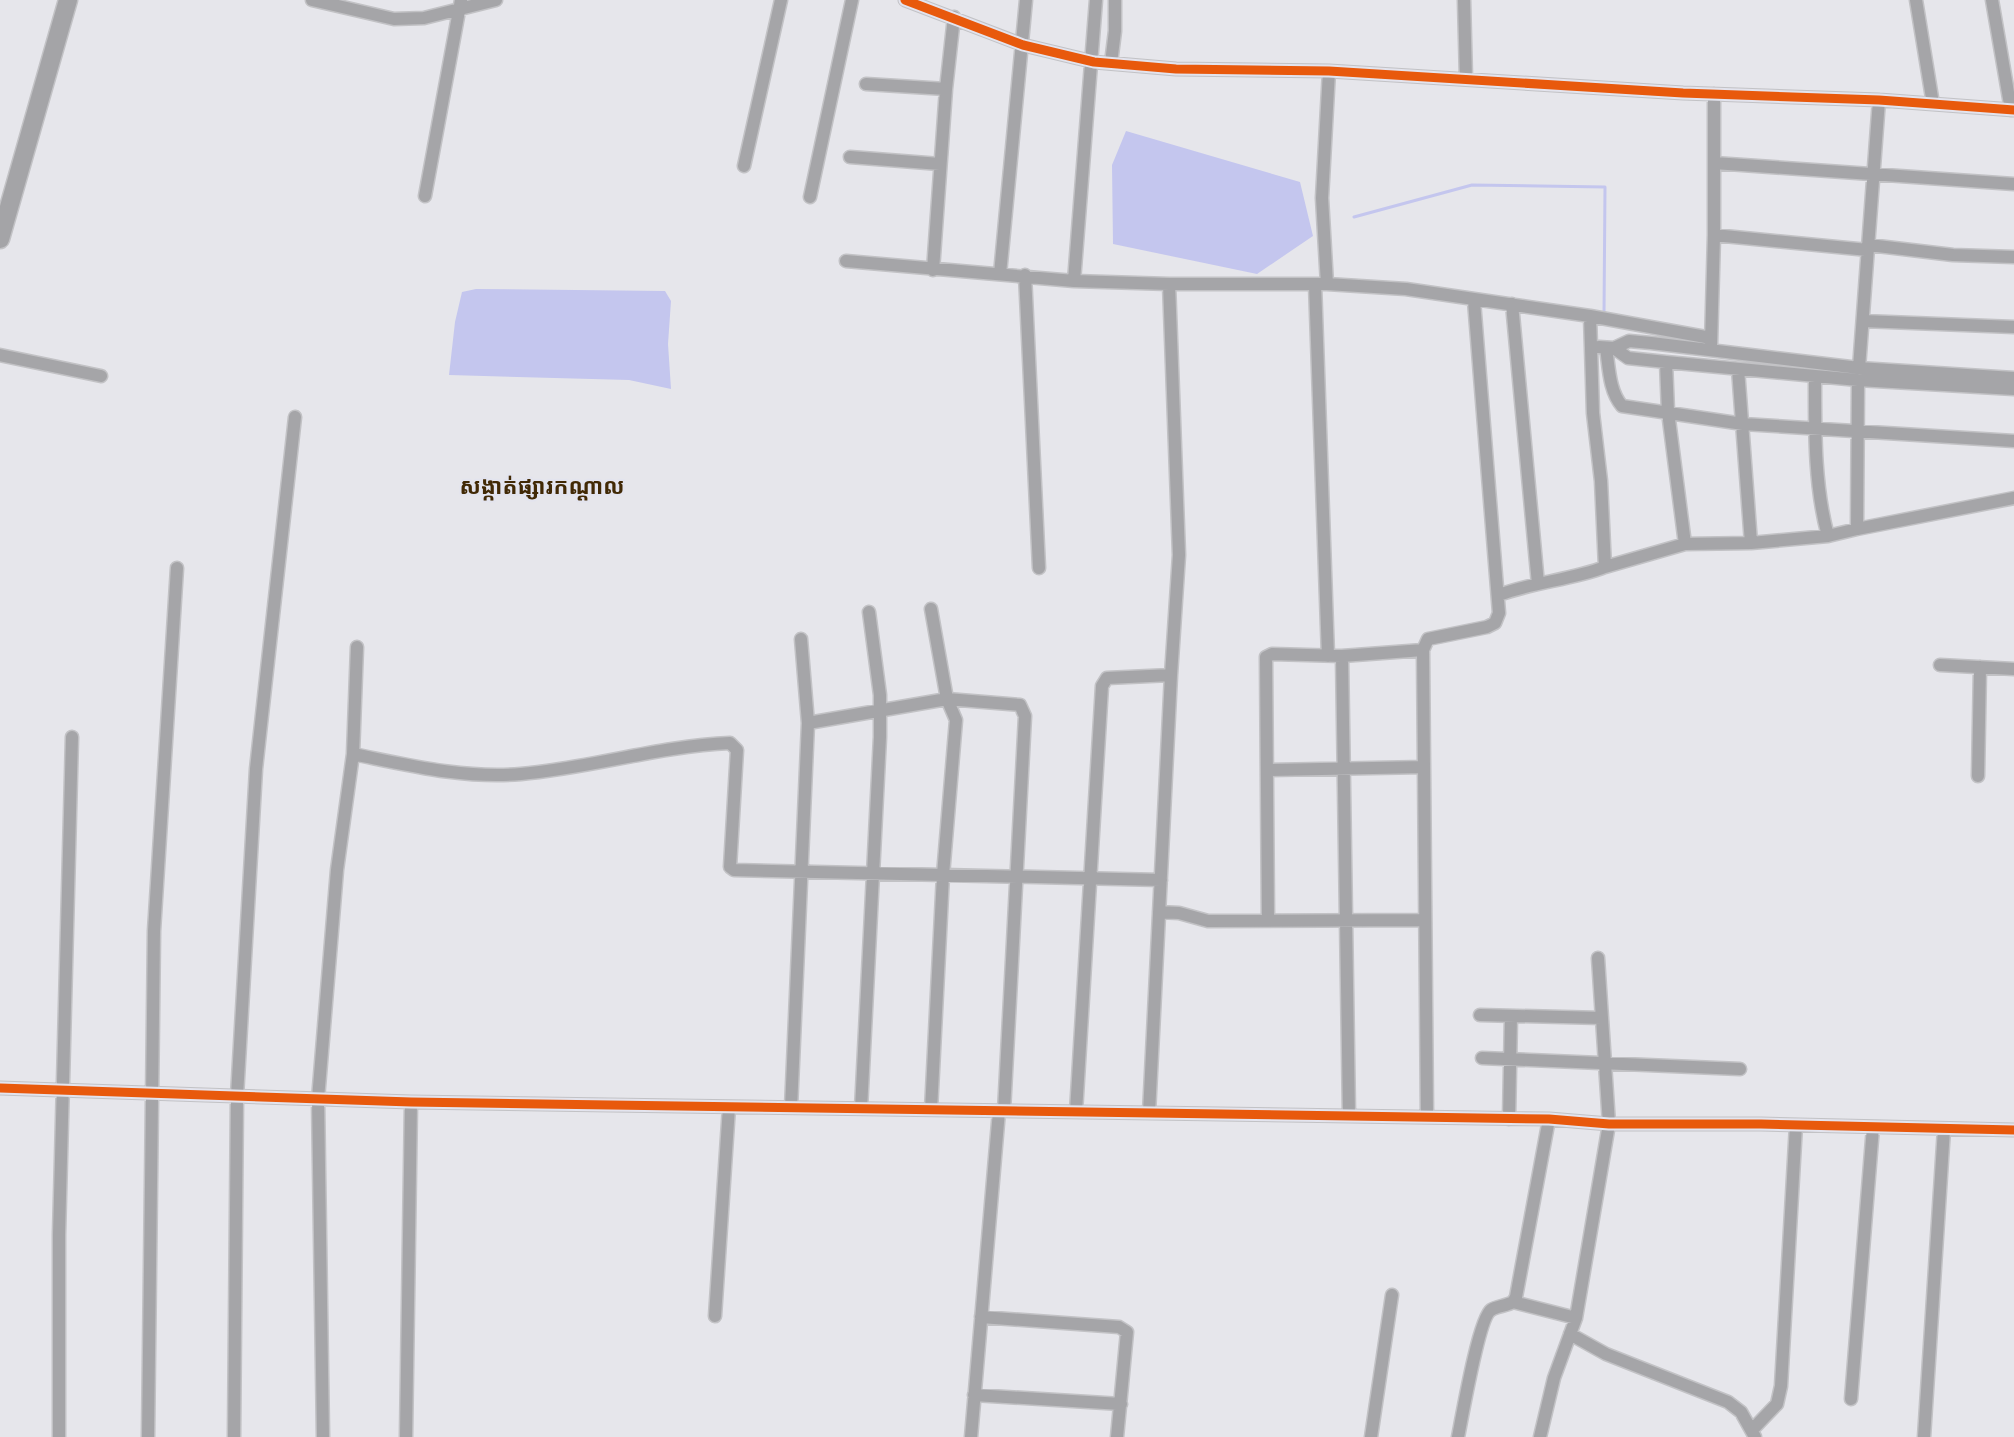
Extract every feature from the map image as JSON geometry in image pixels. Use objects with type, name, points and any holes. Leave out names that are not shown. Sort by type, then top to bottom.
[{"type":"highway","points":[[0,239],[68,0]]},
{"type":"street","points":[[312,0],[394,19],[424,18],[461,4],[496,0]]},
{"type":"street","points":[[744,166],[781,0]]},
{"type":"street","points":[[810,196],[852,0]]},
{"type":"street","points":[[905,0],[938,6],[954,17],[1023,45],[1094,62],[1176,69],[1329,71],[1714,94],[1879,100],[2013,110],[1992,0]]},
{"type":"street","points":[[1000,274],[1026,0]]},
{"type":"street","points":[[1074,281],[1094,62],[1096,0]]},
{"type":"street","points":[[1111,63],[1115,31],[1114,0]]},
{"type":"street","points":[[1464,0],[1466,79]]},
{"type":"street","points":[[1916,0],[1933,104]]},
{"type":"street","points":[[425,196],[461,4]]},
{"type":"street","points":[[933,270],[946,89],[954,17]]},
{"type":"street","points":[[1329,71],[1322,198],[1321,284],[1329,656]]},
{"type":"street","points":[[866,84],[946,89]]},
{"type":"street","points":[[1710,352],[1714,235],[1714,94]]},
{"type":"street","points":[[1857,529],[1856,431],[1879,100]]},
{"type":"street","points":[[850,157],[940,164]]},
{"type":"street","points":[[1714,162],[2014,184]]},
{"type":"street","points":[[1714,235],[1953,255],[2014,257]]},
{"type":"street","points":[[846,261],[1074,281],[1169,284],[1321,284],[1406,289],[1474,301],[1512,304],[1590,316],[1711,338]]},
{"type":"street","points":[[1025,275],[1039,568]]},
{"type":"street","points":[[1149,1113],[1179,555],[1169,284]]},
{"type":"street","points":[[1427,1117],[1422,650],[1428,639],[1470,632],[1495,623],[1499,613],[1474,301]]},
{"type":"street","points":[[1512,304],[1538,584]]},
{"type":"street","points":[[1590,316],[1593,413],[1601,481],[1605,567]]},
{"type":"street","points":[[1863,321],[2014,327]]},
{"type":"street","points":[[1610,348],[1629,341],[1859,374],[2014,389]]},
{"type":"street","points":[[1592,347],[1610,348],[1628,357],[1666,362],[1815,376],[1859,374],[2014,378]]},
{"type":"street","points":[[1610,348],[1613,388],[1616,399],[1622,406],[1743,424],[2014,441]]},
{"type":"street","points":[[0,355],[101,376]]},
{"type":"street","points":[[1666,362],[1668,412],[1684,544]]},
{"type":"street","points":[[1738,369],[1751,543]]},
{"type":"street","points":[[1815,376],[1815,429],[1822,516],[1828,536]]},
{"type":"street","points":[[234,1437],[237,1096],[256,769],[295,417]]},
{"type":"street","points":[[1499,595],[1583,575],[1684,544],[1751,543],[1828,536],[2014,498]]},
{"type":"street","points":[[148,1437],[154,931],[177,568]]},
{"type":"street","points":[[931,609],[946,699],[956,720],[944,875],[931,1110]]},
{"type":"street","points":[[861,1109],[880,711],[869,612]]},
{"type":"street","points":[[791,1108],[808,723],[801,639]]},
{"type":"street","points":[[323,1437],[318,1099],[337,870],[353,754],[357,647]]},
{"type":"street","points":[[1269,921],[1266,657],[1272,654],[1342,656],[1422,650]]},
{"type":"street","points":[[1342,656],[1349,1116]]},
{"type":"street","points":[[1940,665],[2014,669]]},
{"type":"street","points":[[1978,777],[1980,667]]},
{"type":"street","points":[[1076,1112],[1088,879],[1102,686],[1107,678],[1171,675]]},
{"type":"street","points":[[808,723],[946,699],[1023,707],[1025,716],[1017,877],[1001,1111],[971,1437]]},
{"type":"street","points":[[59,1437],[63,1090],[72,737]]},
{"type":"street","points":[[353,754],[444,772],[512,775],[661,750],[730,742],[737,750],[730,867],[734,870],[1161,880]]},
{"type":"street","points":[[1267,770],[1424,767]]},
{"type":"street","points":[[1159,912],[1179,913],[1208,921],[1425,920]]},
{"type":"street","points":[[1540,1437],[1554,1378],[1576,1318],[1610,1124],[1598,958]]},
{"type":"street","points":[[1480,1015],[1602,1018]]},
{"type":"street","points":[[1509,1119],[1511,1016]]},
{"type":"street","points":[[1482,1058],[1740,1069]]},
{"type":"street","points":[[0,1088],[411,1102],[1549,1119],[1610,1124],[2014,1130]]},
{"type":"street","points":[[406,1437],[411,1102]]},
{"type":"street","points":[[715,1316],[729,1107]]},
{"type":"street","points":[[1513,1302],[1516,1297],[1549,1119]]},
{"type":"street","points":[[1570,1334],[1606,1354],[1728,1402],[1741,1412],[1754,1434],[1777,1404],[1781,1386],[1796,1125]]},
{"type":"street","points":[[1851,1399],[1873,1127]]},
{"type":"street","points":[[1924,1437],[1944,1129]]},
{"type":"street","points":[[1371,1437],[1392,1295]]},
{"type":"street","points":[[1458,1437],[1479,1337],[1486,1315],[1492,1309],[1513,1302],[1576,1318]]},
{"type":"street","points":[[981,1317],[1119,1327],[1127,1332],[1118,1437]]},
{"type":"street","points":[[974,1395],[1121,1404]]},
{"type":"water","points":[[1126,131],[1300,182],[1313,236],[1257,274],[1113,244],[1112,165]]},
{"type":"water","points":[[476,289],[665,291],[671,301],[668,344],[671,389],[629,380],[449,375],[455,322],[462,292]]},
{"type":"waterway","points":[[1354,217],[1472,185],[1605,187],[1604,314]]},
{"type":"cycle path","points":[[905,0],[1023,45],[1094,62],[1176,69],[1329,71],[1683,93],[1879,100],[2014,110]]},
{"type":"cycle path","points":[[0,1088],[411,1102],[1549,1119],[1609,1124],[1761,1124],[2014,1130]]},
{"type":"district","name":"សង្កាត់ផ្សារកណ្ដាល","points":[[542,486]]}]
